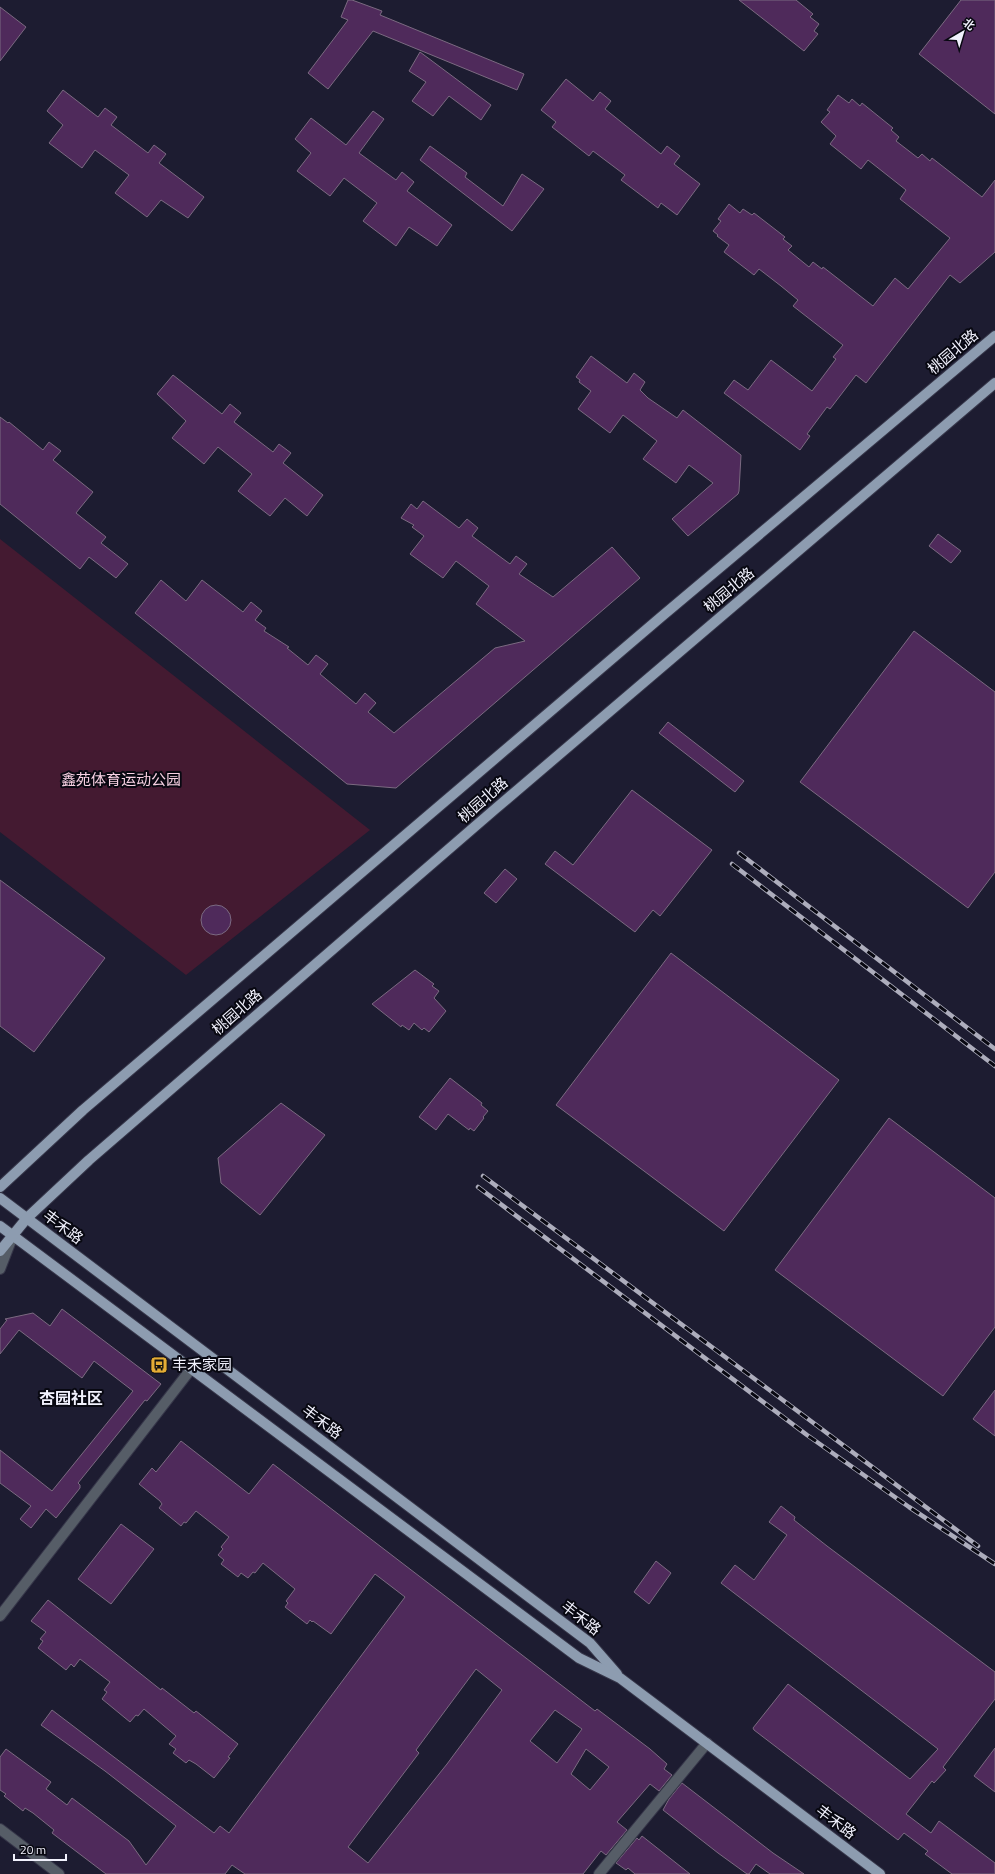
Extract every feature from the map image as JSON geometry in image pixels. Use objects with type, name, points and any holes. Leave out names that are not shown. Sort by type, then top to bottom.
[{"type":"main road","name":"桃园北路","points":[[0,1187],[95,1099],[995,336]]},
{"type":"main road","name":"桃园北路","points":[[0,1251],[27,1218],[89,1160],[494,810],[995,382]]},
{"type":"main road","name":"丰禾路","points":[[0,1198],[590,1643],[620,1678]]},
{"type":"main road","name":"丰禾路","points":[[0,1226],[579,1658],[620,1678],[880,1874]]},
{"type":"street","points":[[0,1269],[13,1236]]},
{"type":"street","points":[[0,1616],[191,1369]]},
{"type":"street","points":[[599,1874],[707,1743]]},
{"type":"street","points":[[0,1830],[59,1874]]},
{"type":"green space","name":"鑫苑体育运动公园","points":[[0,539],[370,830],[186,975],[0,832]]},
{"type":"building","points":[[348,0],[352,0],[382,11],[380,15],[524,74],[517,90],[373,31],[328,89],[308,73],[348,20],[341,17]]},
{"type":"building","points":[[739,0],[796,0],[813,14],[810,17],[819,24],[814,31],[818,34],[804,51]]},
{"type":"building","points":[[961,0],[995,0],[995,114],[919,54]]},
{"type":"building","points":[[0,7],[26,27],[0,61]]},
{"type":"building","points":[[420,52],[491,105],[481,120],[449,96],[433,116],[412,101],[426,82],[409,71]]},
{"type":"building","points":[[566,79],[593,101],[600,92],[611,101],[605,109],[661,154],[667,146],[680,156],[674,164],[700,184],[677,215],[661,203],[658,208],[621,180],[625,175],[593,151],[589,156],[552,127],[556,122],[541,110]]},
{"type":"building","points":[[63,90],[98,117],[105,108],[117,117],[111,125],[148,153],[154,145],[166,154],[159,163],[204,197],[188,218],[161,200],[147,217],[115,193],[129,175],[95,150],[82,168],[49,143],[63,125],[47,111]]},
{"type":"building","points":[[838,95],[849,103],[852,99],[860,106],[862,103],[893,128],[891,130],[899,137],[896,141],[918,158],[922,154],[930,161],[932,158],[982,197],[995,180],[995,252],[960,283],[950,275],[866,383],[856,375],[830,409],[827,407],[807,434],[810,436],[800,450],[724,393],[734,380],[748,390],[771,360],[812,391],[836,359],[833,357],[843,345],[793,306],[798,300],[781,286],[759,269],[754,275],[724,252],[729,245],[713,231],[721,221],[718,219],[729,204],[740,213],[743,209],[752,215],[754,213],[785,237],[783,239],[792,246],[788,250],[809,267],[813,262],[822,269],[823,267],[873,306],[895,278],[908,289],[950,238],[900,199],[906,190],[868,160],[861,169],[830,144],[836,136],[821,122],[830,112],[827,110]]},
{"type":"building","points":[[373,111],[384,119],[359,153],[396,180],[402,172],[414,182],[407,191],[452,225],[437,246],[409,227],[396,246],[363,221],[377,203],[344,178],[330,196],[297,171],[311,153],[295,139],[311,118],[346,145]]},
{"type":"building","points":[[430,146],[467,173],[465,177],[503,206],[522,174],[544,189],[512,231],[420,160]]},
{"type":"building","points":[[591,356],[627,383],[634,373],[645,382],[640,390],[648,398],[677,418],[683,410],[741,455],[738,494],[688,536],[672,519],[713,483],[689,465],[676,483],[643,459],[657,441],[623,415],[610,433],[578,409],[591,391],[579,382],[580,380],[576,377]]},
{"type":"building","points":[[173,375],[222,414],[230,404],[241,413],[234,422],[273,452],[279,444],[291,453],[283,463],[323,495],[307,516],[285,498],[270,516],[238,491],[252,474],[218,447],[204,464],[172,438],[186,421],[157,394]]},
{"type":"building","points":[[0,417],[8,423],[9,422],[43,450],[49,442],[61,451],[53,460],[93,492],[76,513],[106,537],[101,543],[128,564],[116,578],[89,557],[80,569],[0,504]]},
{"type":"building","points":[[423,501],[459,528],[467,519],[478,528],[472,536],[510,564],[516,556],[527,564],[519,574],[553,597],[612,547],[640,578],[396,788],[347,784],[135,613],[161,580],[186,601],[202,580],[243,612],[251,602],[262,611],[255,620],[266,628],[264,631],[289,647],[287,648],[308,665],[316,655],[328,664],[320,674],[356,704],[365,693],[376,703],[368,712],[394,733],[495,648],[525,641],[476,604],[489,586],[456,561],[443,578],[410,554],[424,536],[412,527],[414,525],[401,518],[411,504],[417,509]]},
{"type":"building","points":[[938,534],[961,551],[951,563],[929,546]]},
{"type":"building","points":[[914,631],[995,692],[995,872],[968,908],[800,782]]},
{"type":"building","points":[[668,722],[744,781],[735,792],[659,733]]},
{"type":"building","points":[[632,790],[712,850],[660,916],[653,910],[635,932],[545,864],[555,851],[573,865]]},
{"type":"building","points":[[505,869],[517,879],[496,903],[484,893]]},
{"type":"building","points":[[0,880],[105,958],[34,1052],[0,1026]]},
{"type":"building","points":[[216,905],[227,909],[231,920],[227,931],[216,935],[205,931],[201,920],[205,909]]},
{"type":"building","points":[[671,953],[839,1080],[724,1231],[556,1105]]},
{"type":"building","points":[[415,970],[434,984],[432,986],[439,991],[434,998],[446,1011],[429,1032],[424,1028],[422,1030],[414,1023],[409,1030],[402,1025],[401,1027],[372,1004]]},
{"type":"building","points":[[450,1078],[482,1103],[481,1105],[488,1111],[474,1131],[470,1128],[469,1130],[448,1114],[436,1130],[419,1117]]},
{"type":"building","points":[[281,1103],[325,1135],[260,1215],[221,1183],[218,1158]]},
{"type":"building","points":[[889,1118],[995,1198],[995,1327],[943,1396],[775,1270]]},
{"type":"building","points":[[62,1309],[161,1384],[147,1401],[145,1400],[78,1483],[80,1488],[56,1518],[46,1509],[31,1528],[20,1519],[31,1506],[0,1483],[0,1450],[52,1491],[133,1391],[94,1361],[82,1378],[19,1330],[0,1354],[0,1329],[7,1320],[5,1319],[33,1313],[50,1326]]},
{"type":"building","points":[[995,1390],[995,1436],[973,1419]]},
{"type":"building","points":[[181,1441],[249,1494],[273,1464],[595,1711],[597,1709],[650,1749],[667,1764],[664,1769],[672,1775],[659,1791],[650,1784],[617,1822],[627,1830],[606,1855],[601,1851],[583,1874],[245,1874],[232,1865],[225,1874],[106,1874],[52,1833],[54,1830],[33,1813],[25,1808],[23,1811],[4,1796],[6,1794],[0,1790],[0,1757],[6,1749],[51,1782],[46,1789],[67,1805],[72,1798],[129,1841],[146,1865],[176,1826],[105,1771],[41,1725],[52,1710],[214,1833],[220,1826],[229,1833],[405,1597],[375,1574],[331,1634],[313,1621],[312,1622],[310,1620],[307,1624],[285,1607],[288,1603],[286,1601],[295,1589],[263,1563],[255,1573],[253,1572],[248,1578],[241,1573],[238,1577],[221,1564],[224,1560],[218,1555],[223,1549],[221,1547],[229,1537],[196,1511],[186,1523],[184,1522],[181,1526],[159,1508],[162,1504],[160,1501],[139,1484],[152,1468],[156,1472]],"holes":[[[476,1669],[502,1690],[447,1764],[368,1863],[348,1847],[419,1753],[416,1750]],[[555,1710],[582,1729],[557,1763],[530,1741]],[[586,1749],[609,1767],[590,1790],[571,1774]]]},
{"type":"building","points":[[781,1506],[795,1517],[794,1520],[827,1546],[995,1672],[995,1699],[943,1767],[946,1770],[934,1783],[932,1781],[906,1814],[931,1833],[939,1821],[995,1863],[995,1874],[952,1874],[925,1854],[928,1851],[904,1833],[898,1840],[754,1730],[753,1728],[788,1684],[910,1779],[938,1749],[721,1583],[735,1565],[754,1580],[787,1535],[769,1522]]},
{"type":"building","points":[[121,1524],[154,1549],[111,1604],[78,1579]]},
{"type":"building","points":[[656,1561],[671,1573],[649,1604],[634,1592]]},
{"type":"building","points":[[48,1600],[161,1690],[162,1688],[194,1713],[196,1711],[238,1744],[228,1757],[230,1758],[214,1778],[196,1764],[189,1760],[186,1763],[173,1753],[176,1749],[169,1744],[176,1736],[144,1709],[130,1722],[102,1699],[107,1692],[104,1690],[110,1682],[80,1659],[74,1667],[71,1664],[66,1670],[38,1648],[43,1641],[40,1639],[46,1632],[31,1621]]},
{"type":"building","points":[[995,1748],[995,1792],[974,1776]]},
{"type":"building","points":[[682,1783],[773,1853],[804,1874],[770,1874],[756,1864],[749,1874],[747,1874],[718,1853],[663,1810],[669,1799]]},
{"type":"building","points":[[642,1836],[690,1874],[635,1874],[628,1868],[626,1870],[616,1863],[637,1838],[639,1840]]},
{"type":"railway","points":[[739,853],[995,1049]]},
{"type":"railway","points":[[732,864],[995,1066]]},
{"type":"railway","points":[[483,1176],[978,1546]]},
{"type":"railway","points":[[478,1187],[807,1435],[909,1507],[995,1564]]},
{"type":"place","name":"丰禾家园","points":[[159,1365]]},
{"type":"district","name":"杏园社区","points":[[71,1398]]}]
